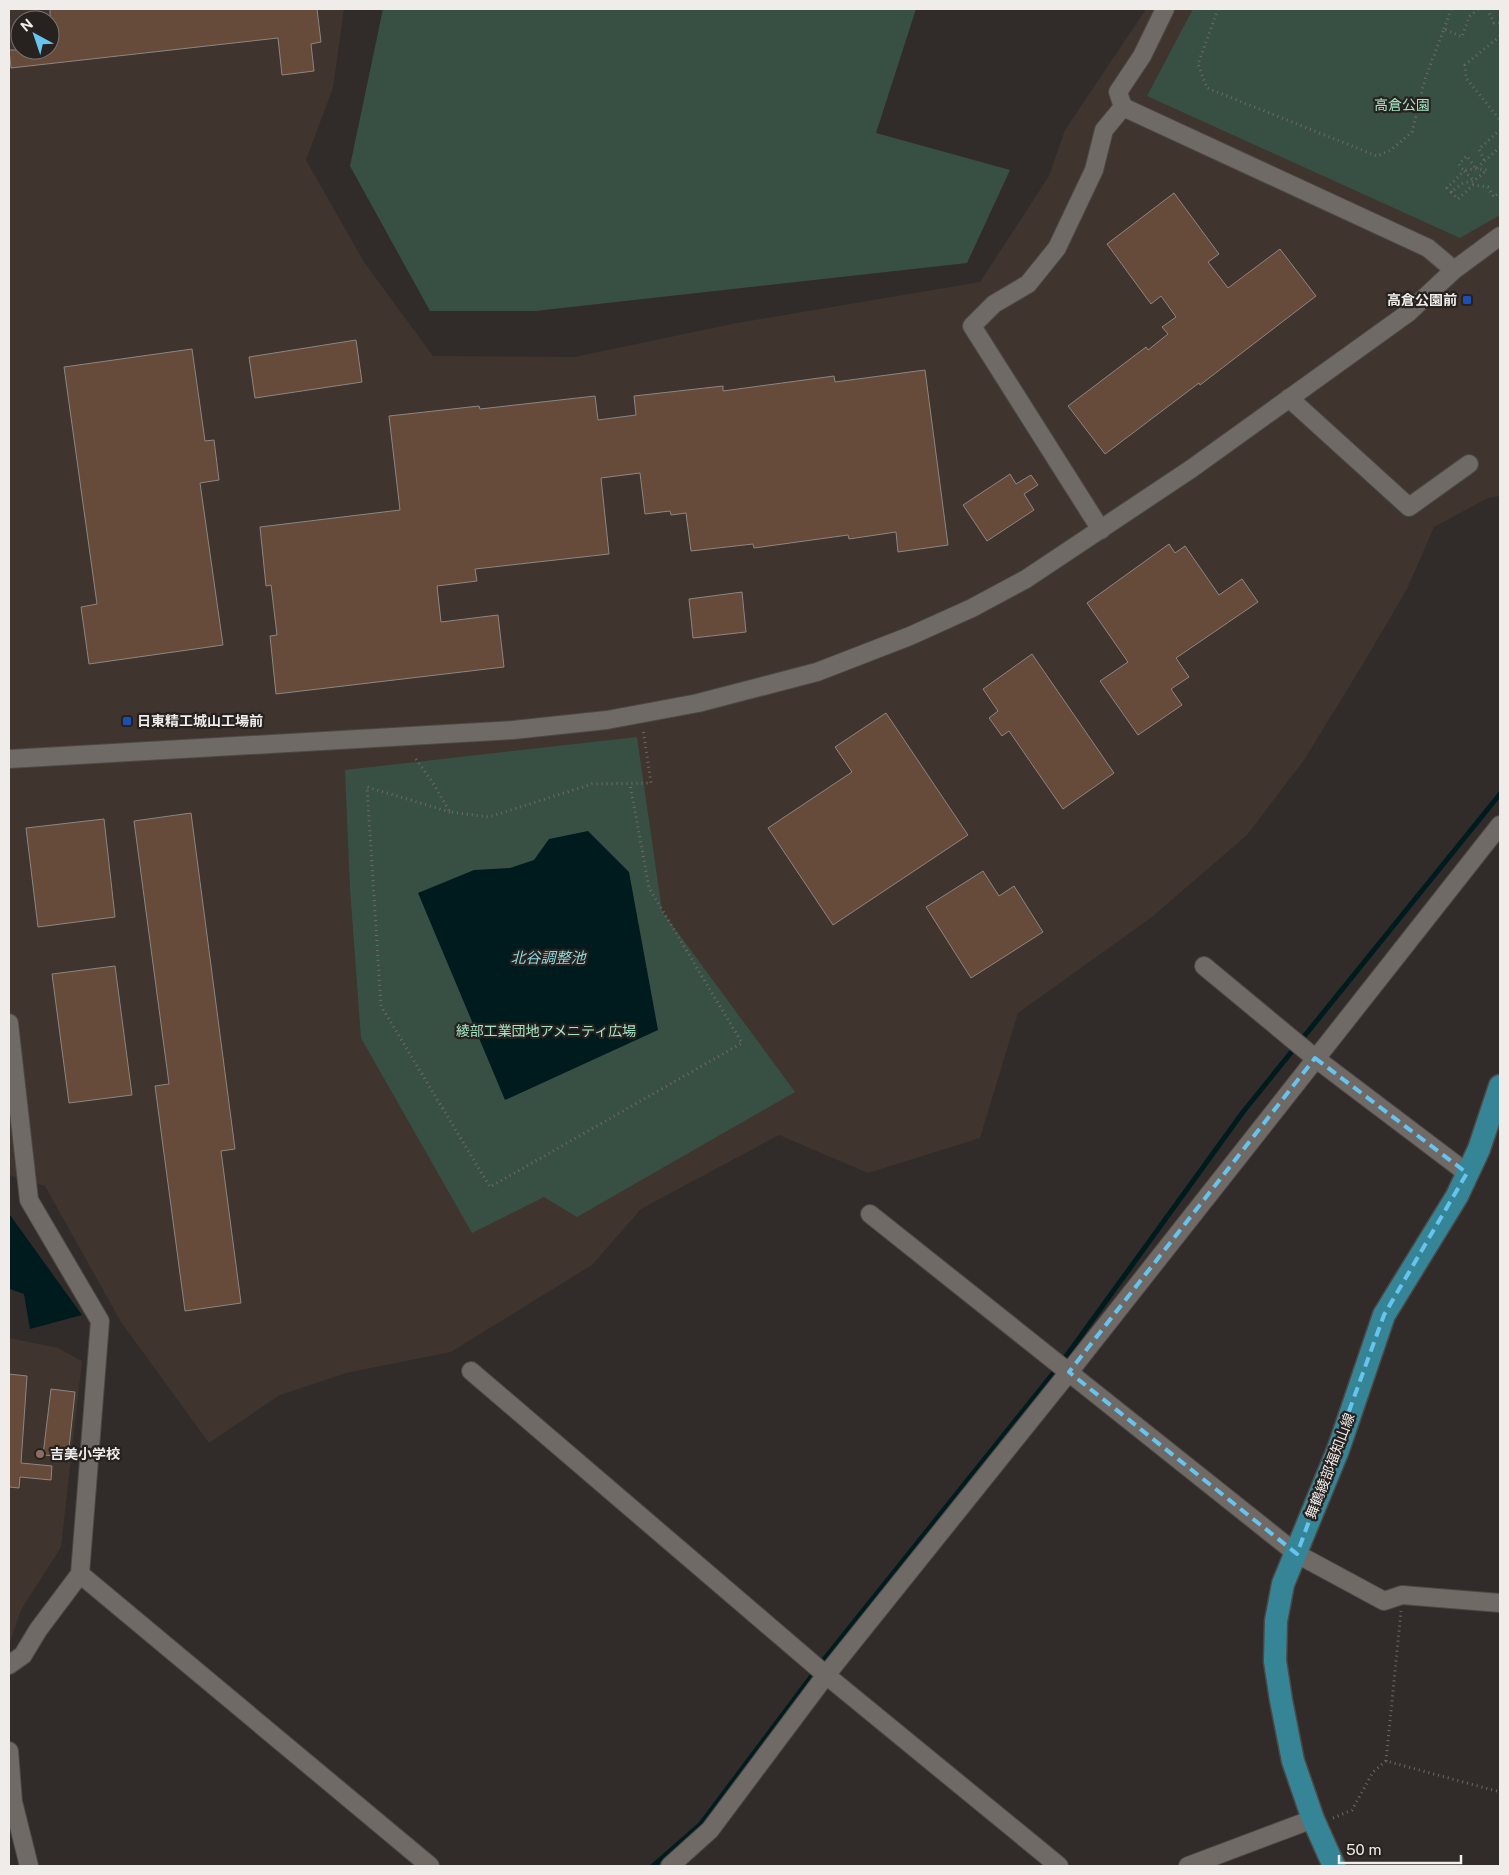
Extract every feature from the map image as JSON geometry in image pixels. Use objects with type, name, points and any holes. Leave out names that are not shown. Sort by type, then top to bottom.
[{"type":"main road","name":"舞鶴綾部福知山線","points":[[1334,1866],[1313,1819],[1294,1762],[1275,1661],[1276,1621],[1283,1584],[1297,1554],[1338,1450],[1384,1315],[1457,1196],[1479,1149],[1500,1086]]},
{"type":"street","points":[[1165,9],[1142,56],[1118,92],[1123,107],[1428,248],[1454,270]]},
{"type":"street","points":[[1101,530],[972,326],[994,304],[1028,284],[1057,248],[1094,170],[1104,130],[1123,107]]},
{"type":"street","points":[[9,759],[513,730],[607,720],[698,703],[816,672],[910,636],[972,608],[1026,579],[1101,530],[1408,313],[1454,270],[1500,236]]},
{"type":"street","points":[[1289,398],[1409,507],[1469,464]]},
{"type":"street","points":[[670,1866],[710,1830],[826,1675],[1500,825]]},
{"type":"street","points":[[1204,966],[1315,1058],[1468,1173]]},
{"type":"street","points":[[9,1023],[29,1200],[100,1320],[80,1574],[38,1630],[23,1656],[9,1665]]},
{"type":"street","points":[[870,1214],[1297,1554],[1384,1601],[1402,1595],[1500,1603]]},
{"type":"street","points":[[471,1371],[826,1675],[1059,1866]]},
{"type":"street","points":[[80,1574],[430,1866]]},
{"type":"street","points":[[9,1752],[13,1802],[29,1866]]},
{"type":"street","points":[[1188,1866],[1313,1819]]},
{"type":"path","points":[[1218,9],[1198,64],[1207,88],[1377,156],[1391,150],[1412,132],[1425,79],[1451,9]]},
{"type":"path","points":[[1444,29],[1462,37],[1469,17],[1478,9]]},
{"type":"path","points":[[1487,9],[1494,23],[1500,23]]},
{"type":"path","points":[[1500,36],[1465,65],[1466,78],[1500,120]]},
{"type":"path","points":[[1484,160],[1478,148],[1500,130]]},
{"type":"path","points":[[1476,169],[1500,147]]},
{"type":"path","points":[[1474,181],[1459,164],[1467,156],[1476,169]]},
{"type":"path","points":[[1451,192],[1463,183],[1474,181],[1487,170],[1476,169],[1464,171],[1447,188],[1458,200],[1474,185],[1488,187],[1494,197],[1500,192]]},
{"type":"path","points":[[630,784],[649,888],[742,1043],[490,1187],[381,1006],[367,787],[450,812],[489,817],[592,784],[630,784],[651,784],[641,713]]},
{"type":"path","points":[[416,759],[450,812]]},
{"type":"path","points":[[1313,1819],[1335,1818],[1352,1810],[1373,1772],[1386,1761],[1402,1595]]},
{"type":"path","points":[[1386,1761],[1500,1792]]},
{"type":"highlighted area","points":[[1315,1058],[1467,1173],[1384,1315],[1297,1554],[1069,1372]]},
{"type":"shaded area","points":[[9,9],[344,9],[333,88],[306,160],[364,262],[433,356],[574,357],[737,323],[980,282],[1049,176],[1065,130],[1146,9],[1500,9],[1500,496],[1488,498],[1434,527],[1407,589],[1363,664],[1304,760],[1247,835],[1152,917],[1018,1013],[980,1138],[868,1173],[779,1135],[641,1209],[592,1265],[451,1352],[346,1373],[280,1395],[209,1443],[121,1322],[45,1186],[9,1175]]},
{"type":"shaded area","name":"吉美小学校","points":[[9,1338],[58,1348],[82,1361],[61,1547],[21,1610],[9,1645]]},
{"type":"green space","points":[[383,9],[916,9],[876,133],[1010,170],[967,263],[535,311],[430,311],[350,166]]},
{"type":"green space","name":"高倉公園","points":[[1193,9],[1500,9],[1500,215],[1460,238],[1147,96]]},
{"type":"green space","name":"綾部工業団地アメニティ広場","points":[[637,737],[662,911],[795,1092],[577,1217],[544,1197],[472,1233],[361,1038],[350,888],[345,770]]},
{"type":"water","name":"北谷調整池","points":[[588,831],[629,872],[658,1030],[505,1100],[418,893],[474,870],[510,868],[534,860],[549,839]]},
{"type":"water","points":[[9,1215],[82,1315],[30,1329],[24,1294],[10,1289]]},
{"type":"building","points":[[317,9],[321,42],[311,44],[314,71],[282,75],[278,38],[11,68],[10,60],[60,60],[60,10],[50,10]]},
{"type":"building","points":[[1174,193],[1219,254],[1208,262],[1228,288],[1280,249],[1316,296],[1200,385],[1199,383],[1105,454],[1068,406],[1146,347],[1148,350],[1168,334],[1162,327],[1176,317],[1161,296],[1151,304],[1107,244]]},
{"type":"building","points":[[356,340],[362,382],[255,398],[249,357]]},
{"type":"building","points":[[192,349],[205,441],[214,440],[219,480],[200,483],[223,645],[89,664],[81,607],[97,604],[64,367]]},
{"type":"building","points":[[925,370],[948,545],[898,552],[896,532],[849,539],[848,535],[754,548],[753,544],[691,551],[686,513],[671,515],[670,511],[645,514],[640,473],[601,478],[609,554],[475,569],[477,581],[437,586],[441,622],[498,615],[504,667],[276,694],[270,636],[277,635],[271,585],[266,586],[260,527],[400,510],[389,416],[479,406],[480,409],[595,396],[598,420],[636,415],[634,396],[723,386],[723,391],[834,376],[835,382]]},
{"type":"building","points":[[1010,474],[1016,484],[1031,475],[1038,485],[1024,494],[1034,510],[987,541],[963,505]]},
{"type":"building","points":[[1169,544],[1175,553],[1185,546],[1219,595],[1242,579],[1258,602],[1176,658],[1189,677],[1171,689],[1182,705],[1138,735],[1100,681],[1128,662],[1087,603]]},
{"type":"building","points":[[742,592],[746,632],[693,638],[689,599]]},
{"type":"building","points":[[1032,654],[1114,773],[1063,809],[1009,731],[1002,736],[989,718],[998,711],[983,689]]},
{"type":"building","points":[[886,713],[968,835],[833,925],[768,828],[852,772],[835,747]]},
{"type":"building","points":[[191,813],[235,1149],[221,1151],[241,1303],[185,1311],[155,1086],[169,1084],[134,821]]},
{"type":"building","points":[[104,819],[115,917],[38,927],[26,828]]},
{"type":"building","points":[[983,871],[999,896],[1014,886],[1043,932],[971,978],[926,907]]},
{"type":"building","points":[[115,966],[132,1095],[69,1103],[52,974]]},
{"type":"building","points":[[9,1374],[27,1376],[21,1463],[52,1466],[51,1480],[20,1477],[19,1488],[9,1487]]},
{"type":"building","points":[[51,1389],[75,1392],[68,1457],[43,1455]]},
{"type":"waterway","points":[[653,1866],[700,1825],[826,1657],[1059,1366],[1243,1112],[1500,794]]},
{"type":"place","name":"高倉公園前","points":[[1467,300]]},
{"type":"place","name":"日東精工城山工場前","points":[[127,721]]},
{"type":"place","name":"吉美小学校","points":[[40,1454]]}]
